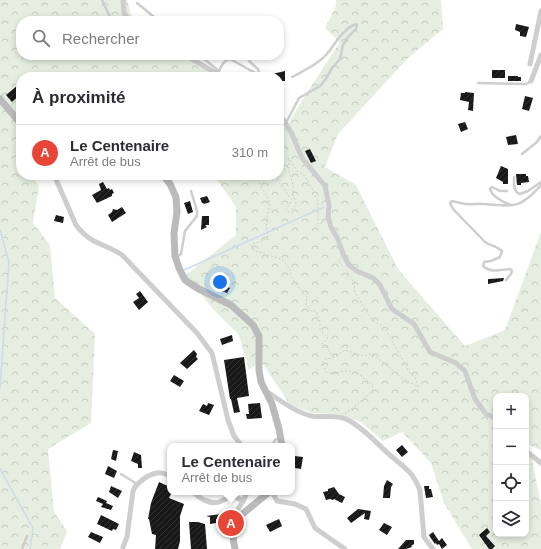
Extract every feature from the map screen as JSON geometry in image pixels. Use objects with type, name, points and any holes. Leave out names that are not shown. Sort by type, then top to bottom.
[{"type":"street","points":[[123,0],[124,13],[126,16]]},
{"type":"street","points":[[530,64],[541,11]]},
{"type":"street","points":[[531,81],[541,55]]},
{"type":"street","points":[[194,60],[217,72]]},
{"type":"street","points":[[0,98],[16,118]]},
{"type":"street","points":[[285,123],[291,132],[302,158],[325,186],[330,205],[328,217],[348,265],[373,278],[380,285],[392,309],[414,324],[430,352],[456,363],[465,371],[475,399],[486,414],[493,417]]},
{"type":"street","points":[[56,180],[81,233],[89,239],[115,250],[122,255],[206,344],[213,356],[228,420],[234,436],[240,443]]},
{"type":"street","points":[[167,180],[176,197],[177,212],[174,233],[175,258],[185,280],[231,305],[253,325],[258,336],[259,370],[261,382],[272,404],[282,443]]},
{"type":"street","points":[[265,391],[289,407],[305,414],[314,416],[325,415],[340,418],[353,423],[413,476],[420,491],[424,537],[433,549]]},
{"type":"street","points":[[529,453],[541,463]]},
{"type":"street","points":[[123,547],[127,537],[133,490],[137,484],[152,474],[157,473],[167,475]]},
{"type":"street","points":[[196,495],[211,503],[234,497],[243,501]]},
{"type":"street","points":[[235,549],[232,536],[234,517],[246,495]]},
{"type":"street","points":[[234,526],[240,516],[267,495]]},
{"type":"street","points":[[273,495],[277,501],[295,504],[306,509],[315,528],[345,549]]},
{"type":"lane","points":[[102,0],[110,16]]},
{"type":"lane","points":[[137,3],[153,16]]},
{"type":"lane","points":[[285,123],[299,98],[320,86],[325,80],[332,68],[340,59],[343,45],[356,29],[357,25],[353,25],[348,29],[316,63],[292,77]]},
{"type":"lane","points":[[205,60],[219,72]]},
{"type":"lane","points":[[221,72],[222,64],[227,60]]},
{"type":"lane","points":[[233,60],[252,72]]},
{"type":"lane","points":[[249,60],[258,69],[258,72]]},
{"type":"lane","points":[[478,83],[526,84],[531,81]]},
{"type":"lane","points":[[522,154],[537,142],[541,136]]},
{"type":"lane","points":[[514,177],[514,189],[520,194],[541,184]]},
{"type":"lane","points":[[506,280],[511,274],[512,271],[510,269],[492,271],[487,270],[483,266],[486,262],[500,257],[502,252],[497,247],[490,246],[485,242],[453,209],[450,203],[452,201],[468,204],[477,203],[507,206],[519,204],[533,194],[541,184]]},
{"type":"lane","points":[[507,191],[500,191],[492,187],[490,189],[492,195],[513,205]]},
{"type":"lane","points":[[175,258],[182,254],[185,231],[197,216],[191,191]]},
{"type":"lane","points":[[274,443],[275,440],[281,437]]},
{"type":"lane","points":[[121,474],[137,484]]},
{"type":"lane","points":[[22,549],[26,536]]},
{"type":"path","points":[[278,180],[292,200],[286,212],[289,212],[296,202],[293,195],[293,185],[289,172],[290,161],[286,158],[289,158],[312,187],[318,202],[318,224],[329,220]]},
{"type":"path","points":[[258,180],[270,203],[266,223],[268,236],[265,240],[251,246],[253,250],[283,260],[286,263],[295,283],[307,296],[306,305],[311,311],[316,311],[320,322],[320,329],[328,338],[322,344],[323,348],[326,347],[331,354],[335,354],[333,358]]},
{"type":"path","points":[[340,418],[372,392],[373,385],[359,374],[347,371],[334,374],[326,372],[322,362],[326,358],[333,358],[345,350],[364,356],[372,354],[401,377],[418,387],[416,380],[410,373],[385,328],[372,320],[354,291],[355,284],[338,260],[344,257]]},
{"type":"green space","points":[[0,0],[127,0],[132,16],[16,16],[16,60],[193,60],[214,72],[16,72],[16,180],[35,180],[39,186],[33,223],[50,245],[55,298],[95,334],[91,423],[48,449],[54,512],[67,531],[60,549],[0,549]]},
{"type":"green space","points":[[336,0],[441,0],[443,29],[408,58],[338,134],[325,167],[356,185],[398,269],[465,346],[505,330],[541,232],[541,450],[529,445],[541,500],[541,549],[472,549],[444,503],[431,463],[402,432],[383,441],[361,422],[337,414],[313,413],[290,405],[261,361],[249,370],[239,335],[212,308],[186,275],[236,235],[236,207],[217,180],[284,180],[284,128],[285,129],[340,42],[325,28],[336,6]]},
{"type":"building","points":[[516,24],[529,27],[526,37],[520,36],[520,32],[515,30]]},
{"type":"building","points":[[492,70],[505,70],[505,78],[492,78]]},
{"type":"building","points":[[285,71],[285,81],[284,72],[281,72]]},
{"type":"building","points":[[508,76],[521,77],[521,81],[508,81]]},
{"type":"building","points":[[16,87],[16,98],[12,102],[6,95]]},
{"type":"building","points":[[461,93],[474,93],[473,111],[468,110],[469,102],[460,100]]},
{"type":"building","points":[[525,96],[533,98],[529,111],[522,109]]},
{"type":"building","points":[[465,122],[468,129],[461,132],[458,124]]},
{"type":"building","points":[[516,135],[518,144],[508,145],[506,137]]},
{"type":"building","points":[[310,149],[316,161],[311,163],[305,151]]},
{"type":"building","points":[[501,166],[508,169],[508,184],[503,184],[503,182],[496,178]]},
{"type":"building","points":[[516,174],[526,174],[529,182],[517,185]]},
{"type":"building","points":[[103,182],[107,189],[112,189],[114,193],[112,196],[97,203],[92,195],[101,190],[99,184]]},
{"type":"building","points":[[207,196],[210,202],[204,204],[202,203],[200,198]]},
{"type":"building","points":[[190,201],[193,212],[188,214],[184,203]]},
{"type":"building","points":[[122,207],[126,213],[112,222],[108,215],[113,209],[117,210]]},
{"type":"building","points":[[56,215],[64,217],[63,223],[54,221]]},
{"type":"building","points":[[202,216],[209,216],[209,225],[205,225],[207,227],[201,230]]},
{"type":"building","points":[[504,278],[503,281],[488,284],[488,279]]},
{"type":"building","points":[[218,282],[230,288],[227,293],[215,288]]},
{"type":"building","points":[[140,291],[148,302],[139,310],[133,302],[139,298],[136,294]]},
{"type":"building","points":[[232,335],[233,341],[222,345],[220,339]]},
{"type":"building","points":[[194,350],[198,359],[187,369],[180,363]]},
{"type":"building","points":[[244,357],[249,396],[237,398],[240,412],[234,413],[230,399],[224,360]]},
{"type":"building","points":[[174,375],[184,381],[180,387],[170,381]]},
{"type":"building","points":[[208,403],[214,405],[209,415],[199,411],[203,404],[207,406]]},
{"type":"building","points":[[260,403],[262,418],[247,419],[246,414],[249,414],[248,404]]},
{"type":"building","points":[[402,445],[408,452],[402,457],[396,450]]},
{"type":"building","points":[[113,450],[118,451],[116,461],[111,459]]},
{"type":"building","points":[[134,452],[141,455],[142,468],[138,468],[138,464],[131,461]]},
{"type":"building","points":[[295,456],[303,457],[301,469],[295,468]]},
{"type":"building","points":[[108,466],[117,471],[114,478],[105,474]]},
{"type":"building","points":[[387,480],[393,484],[391,487],[390,498],[383,498],[384,486]]},
{"type":"building","points":[[159,482],[167,486],[167,495],[170,495],[169,498],[184,504],[180,516],[180,541],[178,549],[155,549],[156,535],[152,534],[148,519],[151,503]]},
{"type":"building","points":[[111,486],[122,491],[118,498],[109,492]]},
{"type":"building","points":[[424,486],[429,486],[433,497],[426,498]]},
{"type":"building","points":[[334,487],[339,494],[345,497],[342,503],[334,499],[326,500],[323,492]]},
{"type":"building","points":[[98,497],[107,501],[106,503],[113,506],[111,510],[101,507],[103,504],[96,501]]},
{"type":"building","points":[[358,509],[371,511],[369,520],[364,519],[365,513],[351,523],[347,518]]},
{"type":"building","points":[[221,514],[228,517],[226,523],[216,519],[216,523],[210,524],[210,517],[206,516]]},
{"type":"building","points":[[101,515],[119,524],[116,530],[113,529],[112,531],[97,524]]},
{"type":"building","points":[[279,519],[282,526],[270,532],[266,525]]},
{"type":"building","points":[[189,522],[205,524],[207,549],[191,549]]},
{"type":"building","points":[[384,523],[392,527],[387,535],[379,530]]},
{"type":"building","points":[[487,528],[490,532],[486,536],[495,546],[492,549],[489,549],[479,535]]},
{"type":"building","points":[[91,532],[103,537],[100,543],[88,537]]},
{"type":"building","points":[[433,532],[439,541],[442,538],[447,545],[442,549],[439,544],[435,544],[430,537],[429,535]]},
{"type":"building","points":[[406,540],[414,540],[414,544],[411,546],[412,547],[398,549]]},
{"type":"waterway","points":[[184,270],[324,207]]},
{"type":"waterway","points":[[0,230],[9,262],[0,388]]},
{"type":"waterway","points":[[0,469],[33,528],[30,549]]},
{"type":"place","name":"Le Centenaire","points":[[231,523]]}]
